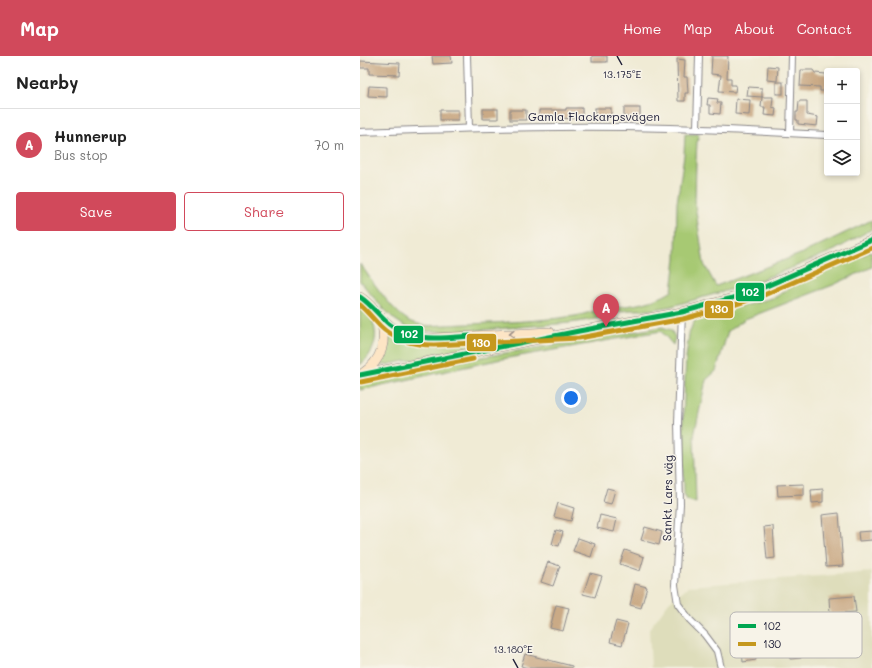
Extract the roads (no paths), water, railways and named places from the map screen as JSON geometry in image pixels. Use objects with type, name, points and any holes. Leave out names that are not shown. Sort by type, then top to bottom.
[{"type":"main road","points":[[360,375],[682,312],[762,288],[872,240]]},
{"type":"main road","points":[[360,297],[369,302],[380,316],[396,330],[416,338],[579,331]]},
{"type":"main road","points":[[360,375],[370,369],[382,350],[384,327],[380,316]]},
{"type":"street","points":[[467,56],[469,128]]},
{"type":"street","points":[[697,128],[700,56]]},
{"type":"street","points":[[790,132],[792,56]]},
{"type":"street","name":"Gamla Flackarpsvägen","points":[[360,132],[469,128],[568,127],[697,128],[824,135]]},
{"type":"street","name":"Sankt Lars väg","points":[[682,312],[678,423],[680,517],[675,585],[678,604],[717,651],[721,668]]},
{"type":"place","name":"Hunnerup","points":[[606,327]]}]
